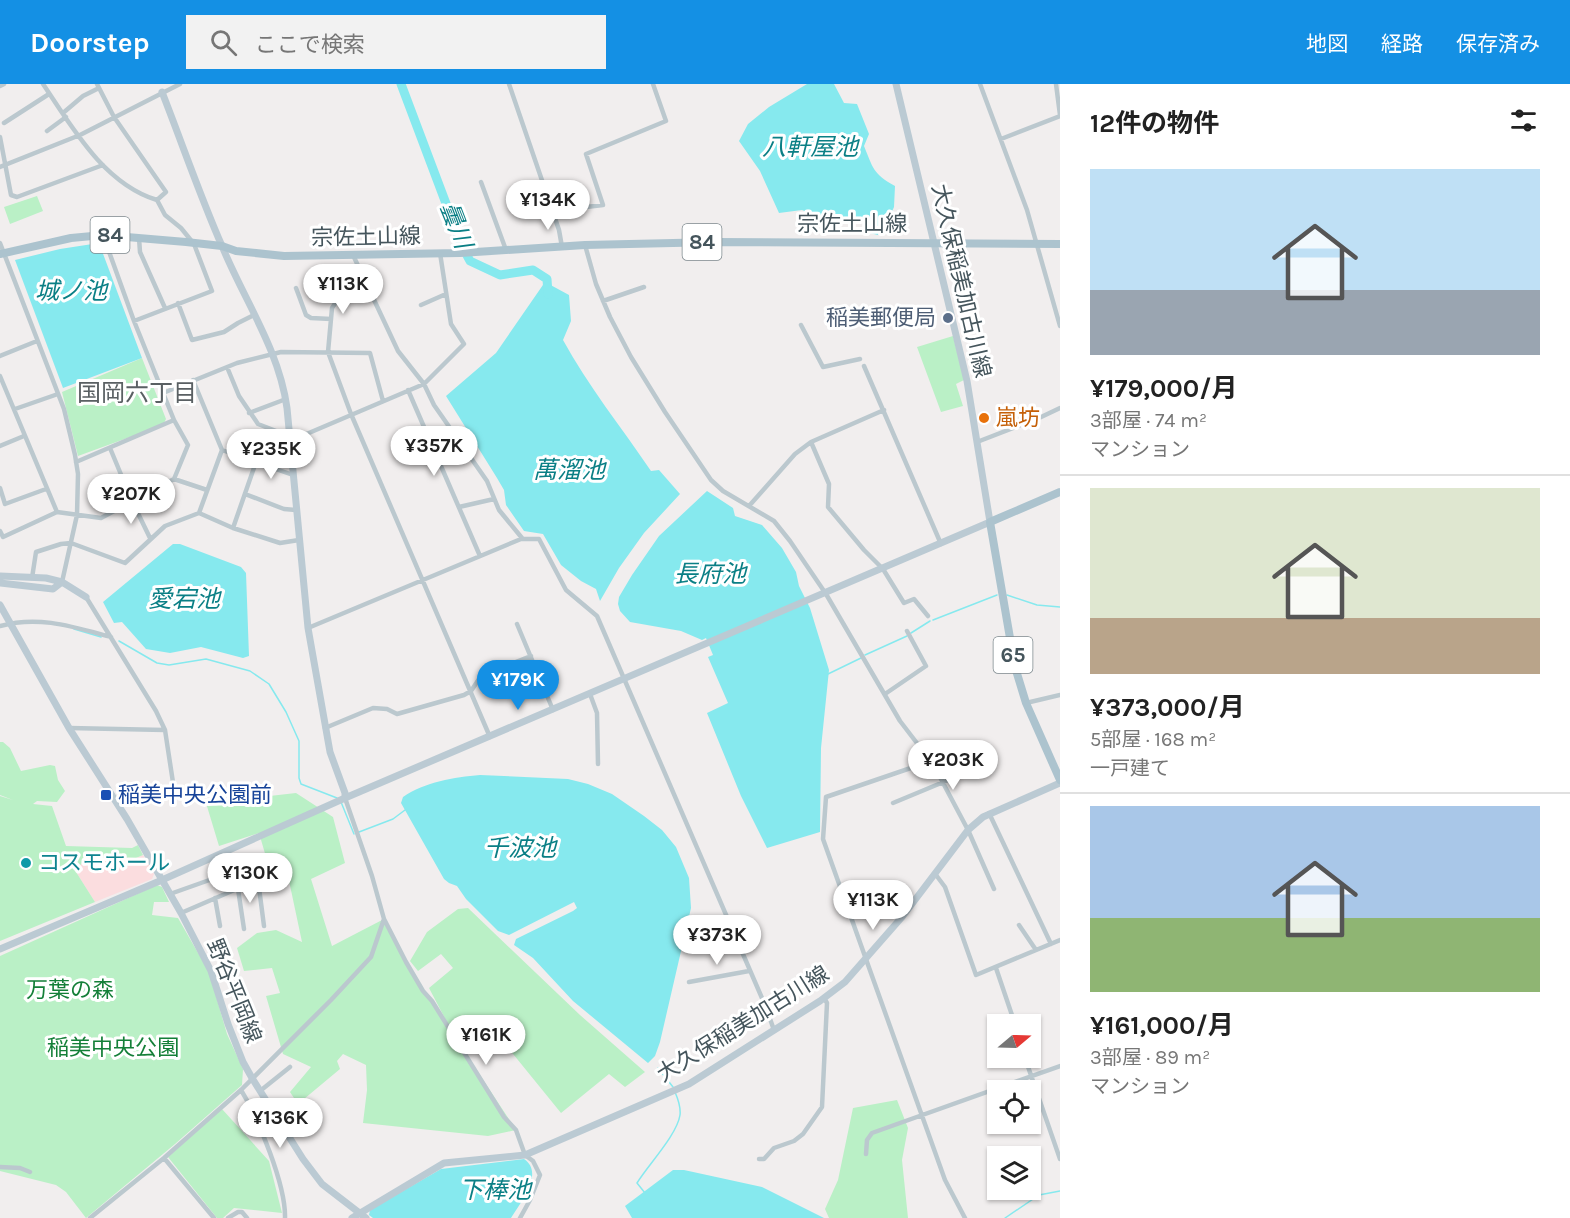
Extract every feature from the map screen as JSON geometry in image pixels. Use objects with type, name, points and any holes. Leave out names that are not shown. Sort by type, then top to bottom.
[{"type":"main road","name":"大久保稲美加古川線","points":[[896,84],[967,381],[990,522]]},
{"type":"main road","points":[[162,92],[222,246],[273,354],[283,381],[308,628],[330,752],[345,798]]},
{"type":"main road","name":"宗佐土山線","points":[[2,254],[71,238],[103,235],[222,246],[260,255],[460,253],[585,245],[717,242],[1060,244]]},
{"type":"main road","points":[[0,949],[345,798],[1060,492]]},
{"type":"main road","name":"65","points":[[990,522],[1015,667],[1026,703],[1060,782]]},
{"type":"main road","points":[[0,576],[62,582],[86,597]]},
{"type":"main road","points":[[0,583],[10,582],[53,589],[62,582]]},
{"type":"main road","name":"野谷平岡線","points":[[0,605],[69,728],[128,819],[181,913],[211,971],[228,1024],[252,1078],[303,1159],[322,1184],[362,1216]]},
{"type":"main road","name":"大久保稲美加古川線","points":[[352,1218],[362,1216],[444,1163],[525,1155],[679,1089],[824,998],[845,982],[936,875],[968,830],[989,813],[1060,782]]},
{"type":"street","points":[[0,86],[4,84]]},
{"type":"street","points":[[43,84],[103,165],[131,189],[157,201],[165,215],[181,228],[194,244],[212,291],[134,321]]},
{"type":"street","points":[[159,84],[162,92]]},
{"type":"street","points":[[0,166],[80,135],[180,84]]},
{"type":"street","points":[[509,84],[560,230],[562,247]]},
{"type":"street","points":[[553,211],[603,205],[586,154],[666,121],[653,84]]},
{"type":"street","points":[[980,84],[1038,244],[1058,309],[1060,326]]},
{"type":"street","points":[[1001,139],[1060,115],[1056,84]]},
{"type":"street","points":[[47,131],[83,96],[98,86],[114,117],[166,192],[157,201]]},
{"type":"street","points":[[2,124],[11,122],[22,109],[50,94]]},
{"type":"street","points":[[0,137],[7,164],[11,195],[17,197],[103,165]]},
{"type":"street","points":[[481,182],[507,250]]},
{"type":"street","points":[[0,531],[3,537],[57,512],[101,518],[174,479],[188,445],[162,393],[103,235]]},
{"type":"street","points":[[139,237],[140,252],[165,308]]},
{"type":"street","points":[[0,243],[2,254],[64,409],[76,462],[77,515],[62,582]]},
{"type":"street","points":[[585,245],[603,301],[631,357],[703,469],[723,491],[774,521],[826,594],[900,721],[931,761],[944,783],[968,830],[994,890]]},
{"type":"street","points":[[227,367],[239,396],[258,424],[290,438],[424,384],[464,344],[451,324],[440,253]]},
{"type":"street","points":[[353,255],[398,351],[424,384],[434,405],[487,481],[499,510],[522,538]]},
{"type":"street","points":[[366,280],[344,290],[332,308],[328,352],[351,414],[490,737]]},
{"type":"street","points":[[603,301],[644,287]]},
{"type":"street","points":[[296,288],[306,315],[311,318],[331,319]]},
{"type":"street","points":[[421,305],[446,294]]},
{"type":"street","points":[[178,303],[192,340],[224,332],[254,315]]},
{"type":"street","points":[[801,325],[823,368],[860,359]]},
{"type":"street","points":[[0,356],[37,341]]},
{"type":"street","points":[[162,393],[227,367],[281,352],[370,353],[383,401]]},
{"type":"street","points":[[864,366],[941,544]]},
{"type":"street","points":[[0,376],[57,512]]},
{"type":"street","points":[[193,380],[222,450],[199,513]]},
{"type":"street","points":[[408,390],[480,556]]},
{"type":"street","points":[[15,410],[58,394]]},
{"type":"street","points":[[249,413],[286,399]]},
{"type":"street","points":[[977,442],[1060,408]]},
{"type":"street","points":[[749,506],[795,454],[811,442],[884,410]]},
{"type":"street","points":[[76,462],[174,420]]},
{"type":"street","points":[[0,446],[24,436]]},
{"type":"street","points":[[811,442],[830,484],[828,507],[883,569],[904,603],[914,598],[928,616]]},
{"type":"street","points":[[110,448],[150,538]]},
{"type":"street","points":[[222,450],[293,475]]},
{"type":"street","points":[[233,528],[256,462]]},
{"type":"street","points":[[174,479],[207,490]]},
{"type":"street","points":[[0,488],[5,504],[46,489]]},
{"type":"street","points":[[245,495],[284,509],[296,510]]},
{"type":"street","points":[[459,507],[494,499]]},
{"type":"street","points":[[32,578],[36,552],[71,543],[125,563],[165,526],[199,513],[233,528],[280,543],[300,540]]},
{"type":"street","points":[[308,628],[522,538],[539,539],[566,590],[597,616],[774,1029]]},
{"type":"street","points":[[86,597],[156,711],[165,730],[174,789]]},
{"type":"street","points":[[0,626],[36,620],[111,637]]},
{"type":"street","points":[[517,624],[553,710]]},
{"type":"street","points":[[885,694],[926,666],[907,631]]},
{"type":"street","points":[[325,728],[373,708],[397,714],[464,695],[471,692],[481,676],[531,656]]},
{"type":"street","points":[[590,694],[597,712],[598,764]]},
{"type":"street","points":[[1026,703],[1060,695]]},
{"type":"street","points":[[69,728],[165,730]]},
{"type":"street","points":[[893,803],[958,776],[961,770],[959,759],[952,751]]},
{"type":"street","points":[[931,761],[826,797],[823,839],[945,1180],[965,1218]]},
{"type":"street","points":[[345,798],[384,919],[423,991],[438,1010],[504,1117],[516,1130],[525,1155],[533,1161],[540,1175],[520,1218]]},
{"type":"street","points":[[989,813],[1051,944]]},
{"type":"street","points":[[170,894],[232,872],[238,889],[244,929]]},
{"type":"street","points":[[181,913],[269,875]]},
{"type":"street","points":[[936,875],[945,887],[976,975],[1060,940]]},
{"type":"street","points":[[258,880],[264,926]]},
{"type":"street","points":[[215,898],[220,926]]},
{"type":"street","points":[[90,1218],[164,1158],[241,1090],[293,1038],[370,957],[384,919]]},
{"type":"street","points":[[1019,925],[1036,950]]},
{"type":"street","points":[[996,968],[1012,1014]]},
{"type":"street","points":[[689,982],[749,971]]},
{"type":"street","points":[[759,1159],[764,1159],[774,1148],[794,1141],[803,1134],[822,1107],[828,1003],[824,998]]},
{"type":"street","points":[[866,1154],[867,1140],[872,1133],[1060,1066]]},
{"type":"street","points":[[260,1091],[290,1067]]},
{"type":"street","points":[[1028,1068],[1060,1159]]},
{"type":"street","points":[[241,1090],[254,1112],[273,1164],[286,1209],[285,1218]]},
{"type":"street","points":[[164,1158],[214,1218]]},
{"type":"street","points":[[0,1167],[20,1168],[30,1172]]},
{"type":"street","points":[[228,1218],[238,1212],[242,1212],[247,1218]]},
{"type":"shaded area","points":[[143,855],[154,874],[152,879],[95,902],[76,872],[86,856],[136,858]]},
{"type":"green space","points":[[37,196],[43,211],[10,224],[4,207]]},
{"type":"green space","points":[[953,336],[964,380],[956,384],[963,406],[941,412],[917,347]]},
{"type":"green space","points":[[142,358],[166,419],[163,425],[78,456],[62,392]]},
{"type":"green space","points":[[0,742],[10,748],[21,771],[55,766],[58,780],[65,791],[57,802],[37,801],[33,804],[52,806],[66,846],[132,848],[138,845],[143,855],[136,858],[86,856],[76,872],[95,902],[0,941],[0,796],[13,800],[0,795]]},
{"type":"green space","points":[[296,793],[333,817],[345,863],[311,879],[332,946],[384,919],[411,970],[450,1028],[429,988],[453,968],[441,954],[418,971],[410,961],[427,932],[458,909],[468,908],[580,1015],[645,1072],[625,1087],[609,1074],[561,1113],[483,1017],[453,1034],[516,1130],[488,1136],[363,1123],[367,1090],[366,1065],[343,1054],[337,1061],[340,1069],[298,1104],[290,1092],[311,1067],[283,1054],[266,996],[280,993],[272,968],[244,971],[237,948],[257,933],[276,930],[302,942],[288,876],[271,874],[259,833],[219,846],[206,803]]},
{"type":"green space","name":"稲美中央公園","points":[[157,885],[162,887],[169,902],[154,902],[152,915],[178,918],[209,972],[227,1034],[243,1069],[242,1085],[86,1218],[66,1192],[56,1185],[0,1171],[0,956]]},
{"type":"green space","points":[[897,1100],[908,1128],[902,1160],[908,1218],[829,1218],[825,1209],[838,1180],[853,1108]]},
{"type":"green space","points":[[222,1109],[269,1161],[282,1213],[234,1208],[223,1218],[217,1218],[168,1157]]},
{"type":"water","name":"八軒屋池","points":[[807,84],[834,84],[844,103],[857,104],[869,134],[864,146],[872,165],[882,178],[895,186],[894,207],[878,235],[870,233],[870,221],[835,223],[802,210],[779,213],[760,171],[739,141],[748,124],[769,107]]},
{"type":"water","name":"城ノ池","points":[[99,243],[142,358],[63,388],[15,260],[60,249]]},
{"type":"water","name":"萬溜池","points":[[545,282],[569,295],[571,321],[563,340],[583,374],[651,471],[659,470],[680,494],[644,533],[619,568],[600,601],[596,589],[581,581],[561,565],[543,534],[524,531],[506,505],[504,490],[446,396],[496,353]]},
{"type":"water","name":"長府池","points":[[707,491],[733,508],[735,516],[762,525],[782,548],[796,572],[799,586],[810,608],[829,670],[821,748],[820,832],[767,848],[741,796],[707,713],[728,703],[708,657],[713,655],[706,638],[702,640],[681,631],[630,622],[620,611],[618,604],[619,597],[632,575],[659,536]]},
{"type":"water","name":"愛宕池","points":[[173,544],[180,544],[241,567],[246,573],[249,656],[243,658],[201,647],[170,653],[146,649],[122,622],[114,623],[103,602]]},
{"type":"water","name":"千波池","points":[[480,775],[568,779],[588,784],[612,794],[644,816],[662,830],[676,847],[689,878],[691,908],[660,1042],[655,1056],[648,1063],[573,1001],[533,958],[514,945],[516,939],[573,911],[577,908],[574,902],[509,935],[498,931],[466,899],[457,886],[444,879],[401,803],[403,797],[430,784]]},
{"type":"water","name":"下棒池","points":[[524,1159],[530,1165],[531,1180],[525,1196],[511,1218],[373,1218],[369,1215],[370,1210],[441,1169]]},
{"type":"water","points":[[673,1170],[684,1170],[762,1187],[824,1218],[632,1218],[625,1206]]},
{"type":"waterway","name":"曇川","points":[[401,84],[462,246],[470,261],[500,275],[533,270],[547,279],[548,294]]},
{"type":"waterway","points":[[933,620],[997,595]]},
{"type":"waterway","points":[[1007,595],[1037,605],[1060,607]]},
{"type":"waterway","points":[[911,633],[930,621]]},
{"type":"waterway","points":[[74,629],[101,637]]},
{"type":"waterway","points":[[865,655],[907,636]]},
{"type":"waterway","points":[[119,641],[157,663],[169,665],[206,659],[250,671],[269,684],[286,712],[299,741],[301,784],[337,798]]},
{"type":"waterway","points":[[828,674],[861,658]]},
{"type":"waterway","points":[[341,802],[354,834]]},
{"type":"waterway","points":[[359,832],[393,819],[405,810]]},
{"type":"waterway","points":[[658,1068],[673,1087]]},
{"type":"waterway","points":[[645,1193],[637,1183],[668,1141],[678,1123],[680,1109],[675,1092]]},
{"type":"waterway","points":[[1005,1218],[1039,1195],[1060,1191]]},
{"type":"place","name":"稲美郵便局","points":[[948,318]]},
{"type":"place","name":"嵐坊","points":[[984,418]]},
{"type":"place","name":"稲美中央公園前","points":[[106,795]]},
{"type":"place","name":"コスモホール","points":[[26,863]]},
{"type":"district","name":"国岡六丁目","points":[[137,393]]},
{"type":"park label","name":"万葉の森","points":[[70,990]]}]
